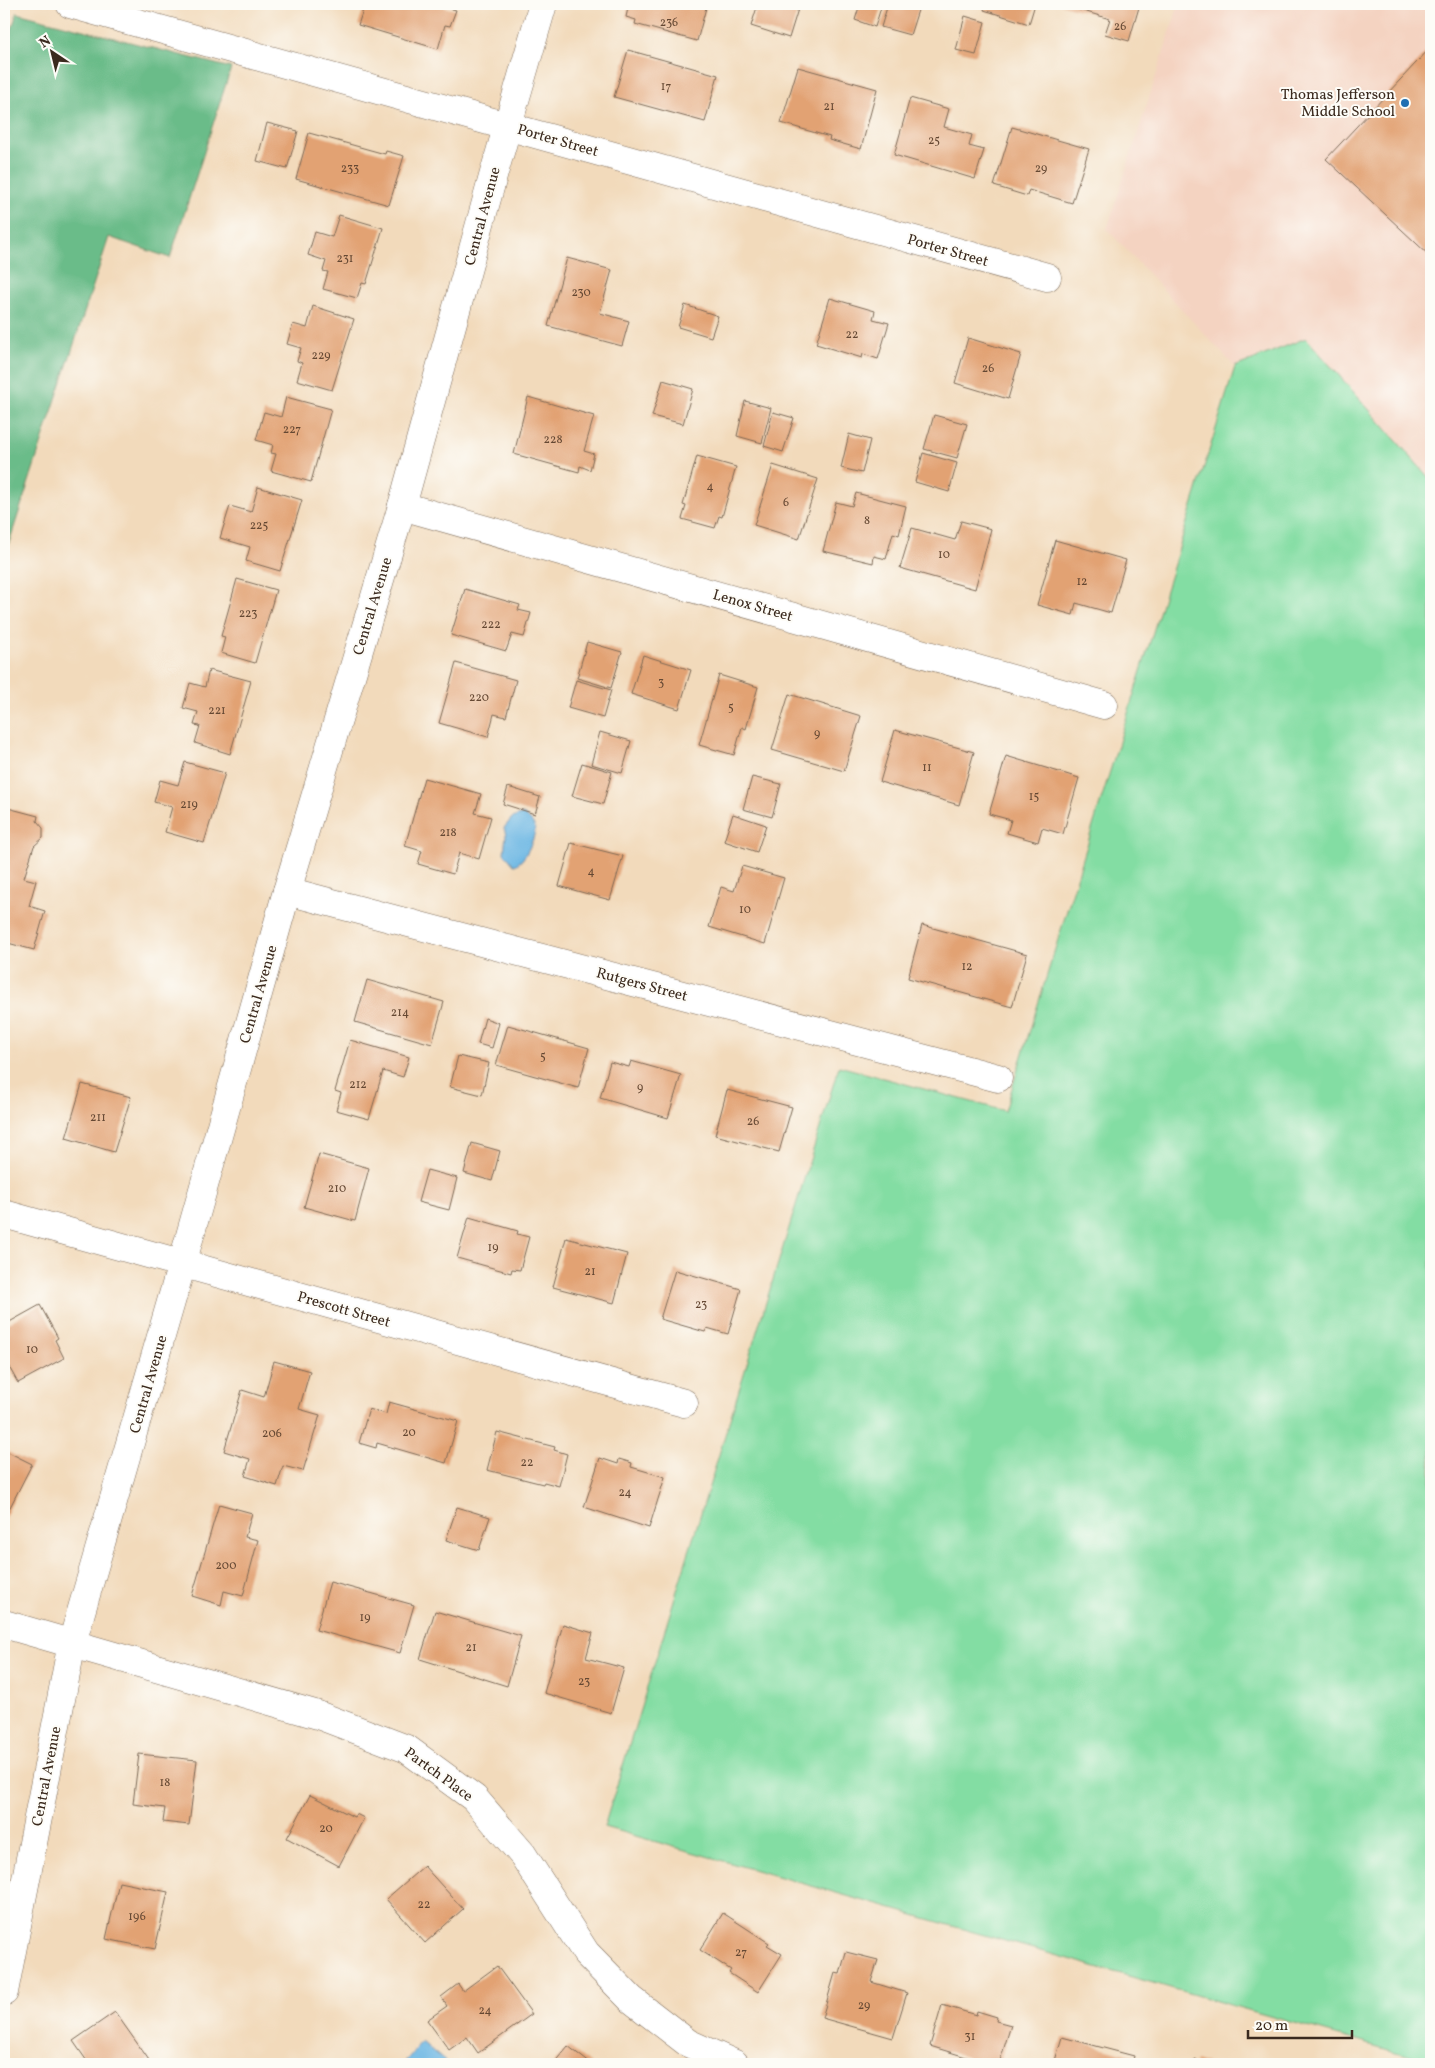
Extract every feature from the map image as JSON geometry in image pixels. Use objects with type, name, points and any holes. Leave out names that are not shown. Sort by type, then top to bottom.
[{"type":"street","name":"Porter Street","points":[[70,4],[1047,277]]},
{"type":"street","name":"Central Avenue","points":[[4,1992],[72,1643],[182,1264],[287,891],[402,506],[507,126],[543,4]]},
{"type":"street","name":"Lenox Street","points":[[402,506],[1104,705]]},
{"type":"street","name":"Rutgers Street","points":[[287,891],[998,1078]]},
{"type":"street","name":"Prescott Street","points":[[4,1214],[684,1403]]},
{"type":"street","name":"Partch Place","points":[[4,1624],[318,1715],[407,1749],[474,1798],[524,1855],[586,1953],[631,1998],[688,2043],[735,2064]]},
{"type":"shaded area","points":[[1179,4],[1431,4],[1431,480],[1306,338],[1235,367],[1107,229]]},
{"type":"green space","points":[[17,13],[231,68],[170,258],[109,237],[4,558],[4,53]]},
{"type":"green space","points":[[1306,338],[1431,480],[1431,2062],[604,1827],[839,1066],[1005,1111],[1235,367]]},
{"type":"water","points":[[523,814],[533,824],[535,833],[525,856],[518,864],[514,865],[504,853],[506,835],[504,828],[512,818]]},
{"type":"water","points":[[422,2042],[448,2064],[403,2064]]},
{"type":"building","points":[[365,4],[433,4],[456,10],[450,26],[445,25],[438,49],[358,25]]},
{"type":"building","points":[[629,4],[707,4],[697,41],[635,24],[636,20],[626,17]]},
{"type":"building","points":[[758,4],[779,4],[798,9],[789,38],[751,26]]},
{"type":"building","points":[[860,4],[882,4],[875,27],[855,20]]},
{"type":"building","points":[[888,4],[920,4],[910,35],[881,27]]},
{"type":"building","points":[[986,4],[1035,4],[1029,24],[984,10]]},
{"type":"building","points":[[1060,4],[1140,4],[1129,41],[1105,34],[1110,19]]},
{"type":"building","points":[[965,16],[985,22],[976,55],[956,50]]},
{"type":"building","name":"Thomas Jefferson Middle School","points":[[1431,47],[1431,257],[1326,159]]},
{"type":"building","points":[[628,50],[718,75],[705,122],[614,97]]},
{"type":"building","points":[[798,67],[877,89],[861,149],[829,140],[830,137],[781,123]]},
{"type":"building","points":[[910,98],[949,109],[944,127],[972,135],[969,146],[984,150],[975,179],[894,155]]},
{"type":"building","points":[[267,123],[298,131],[287,169],[257,161]]},
{"type":"building","points":[[1012,127],[1089,149],[1072,203],[1029,190],[1027,196],[994,186]]},
{"type":"building","points":[[309,133],[385,154],[386,151],[404,156],[389,205],[296,179]]},
{"type":"building","points":[[339,215],[383,228],[366,284],[362,283],[357,298],[323,289],[328,272],[323,271],[326,261],[308,255],[315,232],[332,237]]},
{"type":"building","points":[[567,258],[612,270],[600,313],[629,321],[622,346],[548,326]]},
{"type":"building","points":[[830,298],[875,311],[873,319],[889,323],[878,359],[863,354],[862,358],[816,344]]},
{"type":"building","points":[[685,305],[718,316],[711,337],[678,327]]},
{"type":"building","points":[[313,306],[354,319],[332,390],[297,380],[302,363],[297,361],[301,348],[287,344],[293,324],[307,328]]},
{"type":"building","points":[[968,338],[1021,354],[1008,399],[955,383]]},
{"type":"building","points":[[663,380],[693,389],[683,424],[652,416]]},
{"type":"building","points":[[286,397],[331,409],[311,482],[271,471],[276,454],[271,453],[273,445],[256,440],[264,412],[281,417]]},
{"type":"building","points":[[528,397],[594,416],[584,451],[594,454],[590,470],[580,466],[579,472],[514,454]]},
{"type":"building","points":[[745,401],[771,408],[762,443],[737,436]]},
{"type":"building","points":[[773,412],[794,418],[783,452],[764,446]]},
{"type":"building","points":[[934,415],[967,424],[957,458],[924,449]]},
{"type":"building","points":[[849,434],[870,440],[862,473],[841,468]]},
{"type":"building","points":[[923,453],[957,463],[949,492],[915,482]]},
{"type":"building","points":[[697,456],[736,467],[722,517],[719,516],[715,528],[682,519],[686,506],[683,505]]},
{"type":"building","points":[[773,465],[818,479],[799,539],[754,525]]},
{"type":"building","points":[[258,487],[302,500],[280,571],[246,561],[250,547],[220,538],[230,506],[251,512]]},
{"type":"building","points":[[856,493],[906,506],[899,535],[893,533],[886,559],[874,556],[873,563],[823,551],[836,502],[852,506]]},
{"type":"building","points":[[961,521],[991,529],[975,589],[900,568],[912,528],[955,540]]},
{"type":"building","points":[[1055,540],[1126,560],[1111,613],[1076,603],[1073,615],[1037,605]]},
{"type":"building","points":[[237,579],[276,590],[255,663],[221,653],[225,637],[221,636]]},
{"type":"building","points":[[465,589],[520,605],[518,610],[531,613],[524,637],[512,634],[506,651],[451,635]]},
{"type":"building","points":[[587,642],[622,652],[611,688],[577,678]]},
{"type":"building","points":[[643,655],[691,670],[679,709],[631,694]]},
{"type":"building","points":[[456,663],[516,680],[506,717],[494,714],[488,737],[439,723]]},
{"type":"building","points":[[209,670],[251,681],[230,754],[195,743],[200,726],[194,725],[198,712],[183,708],[190,683],[205,687]]},
{"type":"building","points":[[719,675],[758,687],[746,729],[742,727],[734,755],[699,745]]},
{"type":"building","points":[[576,680],[611,690],[603,718],[568,708]]},
{"type":"building","points":[[789,694],[861,716],[844,771],[772,750]]},
{"type":"building","points":[[895,730],[974,752],[959,805],[880,782]]},
{"type":"building","points":[[600,732],[631,741],[622,773],[591,764]]},
{"type":"building","points":[[1006,756],[1079,778],[1063,834],[1042,828],[1038,842],[1007,833],[1011,820],[989,814]]},
{"type":"building","points":[[185,762],[225,773],[204,843],[165,832],[172,807],[154,802],[160,780],[178,785]]},
{"type":"building","points":[[582,763],[612,772],[603,804],[572,796]]},
{"type":"building","points":[[752,777],[781,784],[772,817],[743,809]]},
{"type":"building","points":[[424,778],[481,794],[475,813],[491,817],[479,859],[459,853],[453,874],[418,864],[422,851],[405,846]]},
{"type":"building","points":[[508,787],[540,797],[535,814],[503,804]]},
{"type":"building","points":[[4,807],[38,816],[37,821],[43,828],[43,838],[34,846],[24,878],[36,881],[29,906],[45,911],[34,950],[4,942]]},
{"type":"building","points":[[733,814],[766,825],[757,852],[724,841]]},
{"type":"building","points":[[571,843],[623,856],[610,900],[559,886]]},
{"type":"building","points":[[742,866],[784,878],[765,944],[709,927],[721,887],[734,891]]},
{"type":"building","points":[[922,925],[1027,954],[1012,1007],[908,978]]},
{"type":"building","points":[[367,980],[444,1002],[432,1044],[355,1022]]},
{"type":"building","points":[[485,1018],[499,1023],[492,1048],[478,1044]]},
{"type":"building","points":[[508,1025],[589,1048],[578,1088],[496,1065]]},
{"type":"building","points":[[350,1040],[409,1057],[403,1077],[383,1071],[369,1119],[336,1110],[341,1093],[335,1091]]},
{"type":"building","points":[[458,1056],[489,1063],[482,1095],[450,1087]]},
{"type":"building","points":[[631,1061],[681,1075],[668,1118],[600,1098],[610,1062],[629,1067]]},
{"type":"building","points":[[82,1084],[131,1097],[114,1152],[66,1138]]},
{"type":"building","points":[[727,1090],[792,1107],[779,1152],[715,1135]]},
{"type":"building","points":[[472,1143],[500,1151],[492,1181],[464,1173]]},
{"type":"building","points":[[319,1154],[369,1168],[355,1221],[304,1207]]},
{"type":"building","points":[[427,1170],[457,1178],[449,1210],[418,1202]]},
{"type":"building","points":[[469,1217],[518,1231],[517,1234],[529,1237],[520,1270],[512,1269],[511,1273],[457,1258]]},
{"type":"building","points":[[566,1238],[627,1254],[614,1303],[553,1287]]},
{"type":"building","points":[[675,1270],[741,1289],[728,1334],[707,1328],[705,1332],[660,1319]]},
{"type":"building","points":[[40,1305],[58,1338],[55,1340],[64,1358],[18,1383],[4,1358],[4,1325]]},
{"type":"building","points":[[274,1361],[310,1371],[299,1409],[320,1415],[303,1471],[283,1466],[277,1486],[245,1476],[250,1459],[224,1451],[242,1390],[264,1397]]},
{"type":"building","points":[[389,1402],[458,1421],[446,1463],[377,1443],[376,1448],[359,1443],[369,1409],[386,1414]]},
{"type":"building","points":[[497,1432],[555,1447],[554,1450],[567,1454],[559,1486],[544,1482],[543,1484],[487,1470]]},
{"type":"building","points":[[4,1450],[32,1464],[4,1519]]},
{"type":"building","points":[[600,1458],[618,1464],[619,1459],[632,1463],[631,1467],[665,1477],[649,1528],[584,1507]]},
{"type":"building","points":[[219,1504],[252,1513],[245,1537],[258,1540],[243,1596],[224,1591],[221,1605],[192,1596]]},
{"type":"building","points":[[457,1507],[490,1517],[479,1550],[446,1540]]},
{"type":"building","points":[[330,1582],[414,1605],[400,1653],[316,1630]]},
{"type":"building","points":[[435,1611],[521,1636],[507,1686],[420,1659]]},
{"type":"building","points":[[563,1624],[593,1633],[586,1658],[624,1668],[611,1713],[544,1693]]},
{"type":"building","points":[[139,1754],[197,1760],[189,1825],[163,1822],[165,1808],[133,1804]]},
{"type":"building","points":[[310,1795],[354,1817],[356,1814],[364,1818],[339,1866],[287,1838]]},
{"type":"building","points":[[424,1866],[463,1909],[425,1943],[386,1899]]},
{"type":"building","points":[[119,1882],[168,1892],[155,1949],[106,1939]]},
{"type":"building","points":[[723,1913],[769,1943],[767,1945],[782,1954],[758,1992],[729,1973],[731,1970],[700,1950]]},
{"type":"building","points":[[846,1952],[878,1960],[871,1982],[907,1993],[893,2038],[822,2018],[835,1973],[840,1974]]},
{"type":"building","points":[[497,1966],[532,2014],[478,2053],[467,2037],[449,2050],[427,2020],[447,2006],[441,1997],[458,1984],[463,1991]]},
{"type":"building","points":[[942,2005],[976,2015],[977,2011],[997,2017],[996,2021],[1011,2025],[999,2064],[989,2064],[930,2046]]},
{"type":"building","points":[[115,2012],[149,2060],[142,2064],[89,2064],[73,2041]]},
{"type":"building","points":[[1062,2037],[1134,2056],[1132,2064],[1054,2064]]},
{"type":"building","points":[[568,2046],[591,2064],[553,2064]]},
{"type":"building","points":[[1195,2060],[1208,2064],[1194,2064]]},
{"type":"place","name":"Thomas Jefferson Middle School","points":[[1405,103]]}]
